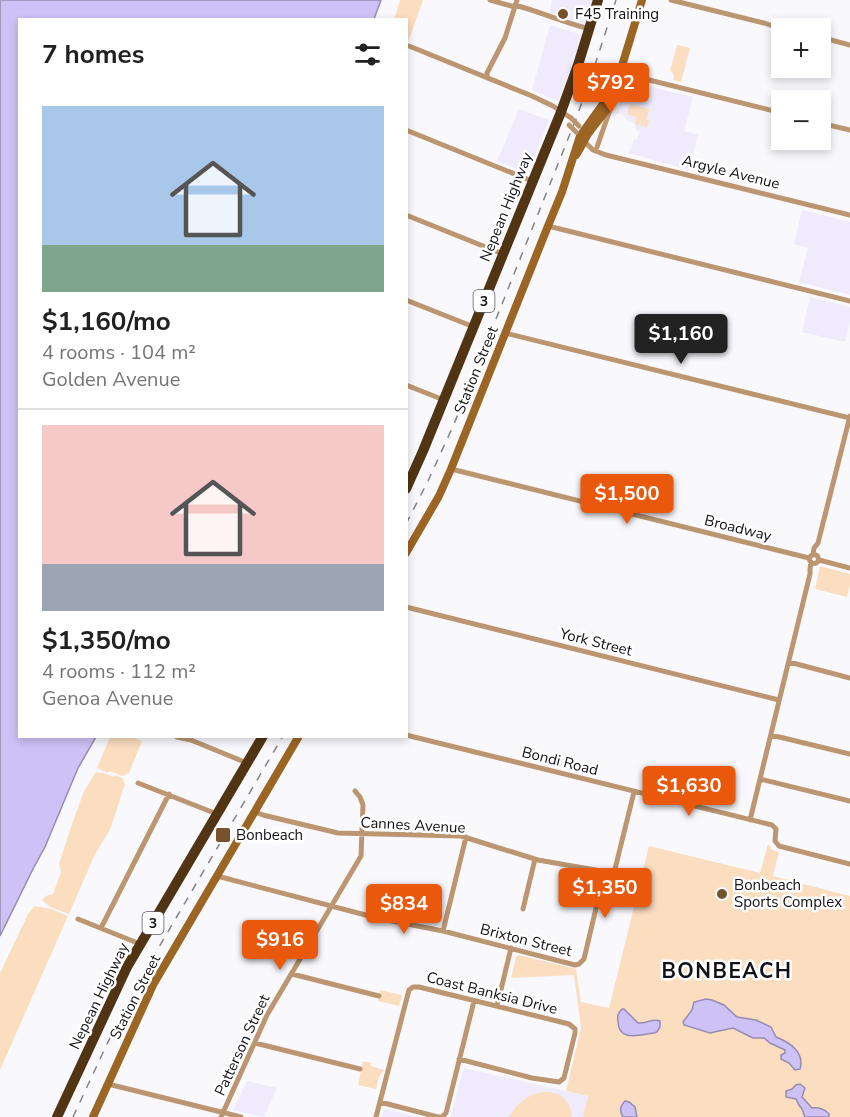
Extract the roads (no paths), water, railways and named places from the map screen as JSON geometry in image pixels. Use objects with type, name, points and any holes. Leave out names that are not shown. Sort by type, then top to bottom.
[{"type":"highway","name":"Nepean Highway","points":[[410,473],[444,400],[561,112],[598,0]]},
{"type":"highway","name":"Nepean Highway","points":[[57,1117],[125,973],[262,738]]},
{"type":"street","points":[[490,0],[515,4],[556,20],[590,29]]},
{"type":"street","name":"Station Street","points":[[581,133],[604,115],[614,100],[642,0]]},
{"type":"street","points":[[671,0],[771,25]]},
{"type":"street","points":[[487,78],[487,73],[506,37],[515,4]]},
{"type":"street","points":[[831,40],[850,45]]},
{"type":"street","points":[[409,46],[540,99],[561,112]]},
{"type":"street","points":[[493,61],[490,75],[495,81]]},
{"type":"street","points":[[620,76],[771,110]]},
{"type":"street","name":"Station Street","points":[[408,550],[439,496],[451,469],[548,226],[581,133],[620,76]]},
{"type":"street","points":[[597,147],[614,100]]},
{"type":"street","name":"Argyle Avenue","points":[[561,112],[571,118],[592,149],[606,155],[850,215]]},
{"type":"street","name":"Argyle Avenue","points":[[561,112],[569,124],[606,155]]},
{"type":"street","points":[[831,126],[850,130]]},
{"type":"street","points":[[408,131],[532,181]]},
{"type":"street","points":[[408,216],[503,254]]},
{"type":"street","points":[[548,226],[850,301]]},
{"type":"street","points":[[408,301],[474,327]]},
{"type":"street","points":[[505,333],[850,417],[818,543],[814,548],[814,559],[750,820]]},
{"type":"street","points":[[408,386],[444,400]]},
{"type":"street","name":"Broadway","points":[[451,469],[850,568]]},
{"type":"street","name":"York Street","points":[[408,607],[779,700]]},
{"type":"street","points":[[789,663],[850,678]]},
{"type":"street","points":[[771,735],[850,754]]},
{"type":"street","name":"Bondi Road","points":[[408,736],[773,826],[777,830],[776,844],[850,864]]},
{"type":"street","points":[[182,738],[247,763]]},
{"type":"street","name":"Station Street","points":[[93,1117],[153,985],[297,738]]},
{"type":"street","points":[[760,779],[850,801]]},
{"type":"street","points":[[138,783],[217,814]]},
{"type":"street","name":"Patterson Street","points":[[222,1115],[267,1015],[361,856],[363,805],[355,791]]},
{"type":"street","points":[[612,874],[634,792]]},
{"type":"street","points":[[101,928],[169,794]]},
{"type":"street","name":"Cannes Avenue","points":[[255,812],[334,833],[466,837],[535,859],[641,881]]},
{"type":"street","points":[[443,931],[466,837]]},
{"type":"street","points":[[523,909],[535,859]]},
{"type":"street","name":"Brixton Street","points":[[217,876],[377,918],[443,931],[575,965],[584,959],[597,904],[612,874]]},
{"type":"street","points":[[78,919],[141,944]]},
{"type":"street","points":[[497,1006],[511,948]]},
{"type":"street","points":[[292,974],[379,996]]},
{"type":"street","name":"Coast Banksia Drive","points":[[376,1117],[410,989],[419,987],[574,1027],[575,1033],[563,1080],[556,1083],[459,1059]]},
{"type":"street","points":[[380,1102],[438,1117],[446,1113],[474,1001]]},
{"type":"street","points":[[255,1043],[360,1069]]},
{"type":"street","points":[[108,1084],[222,1115],[241,1117]]},
{"type":"railway","points":[[408,520],[454,424],[576,119],[616,0]]},
{"type":"railway","points":[[73,1117],[139,981],[282,738]]},
{"type":"place","name":"F45 Training","points":[[563,14]]},
{"type":"place","name":"Bonbeach","points":[[223,835]]},
{"type":"place","name":"Bonbeach Sports Complex","points":[[722,894]]},
{"type":"district","name":"BONBEACH","points":[[727,971]]}]
